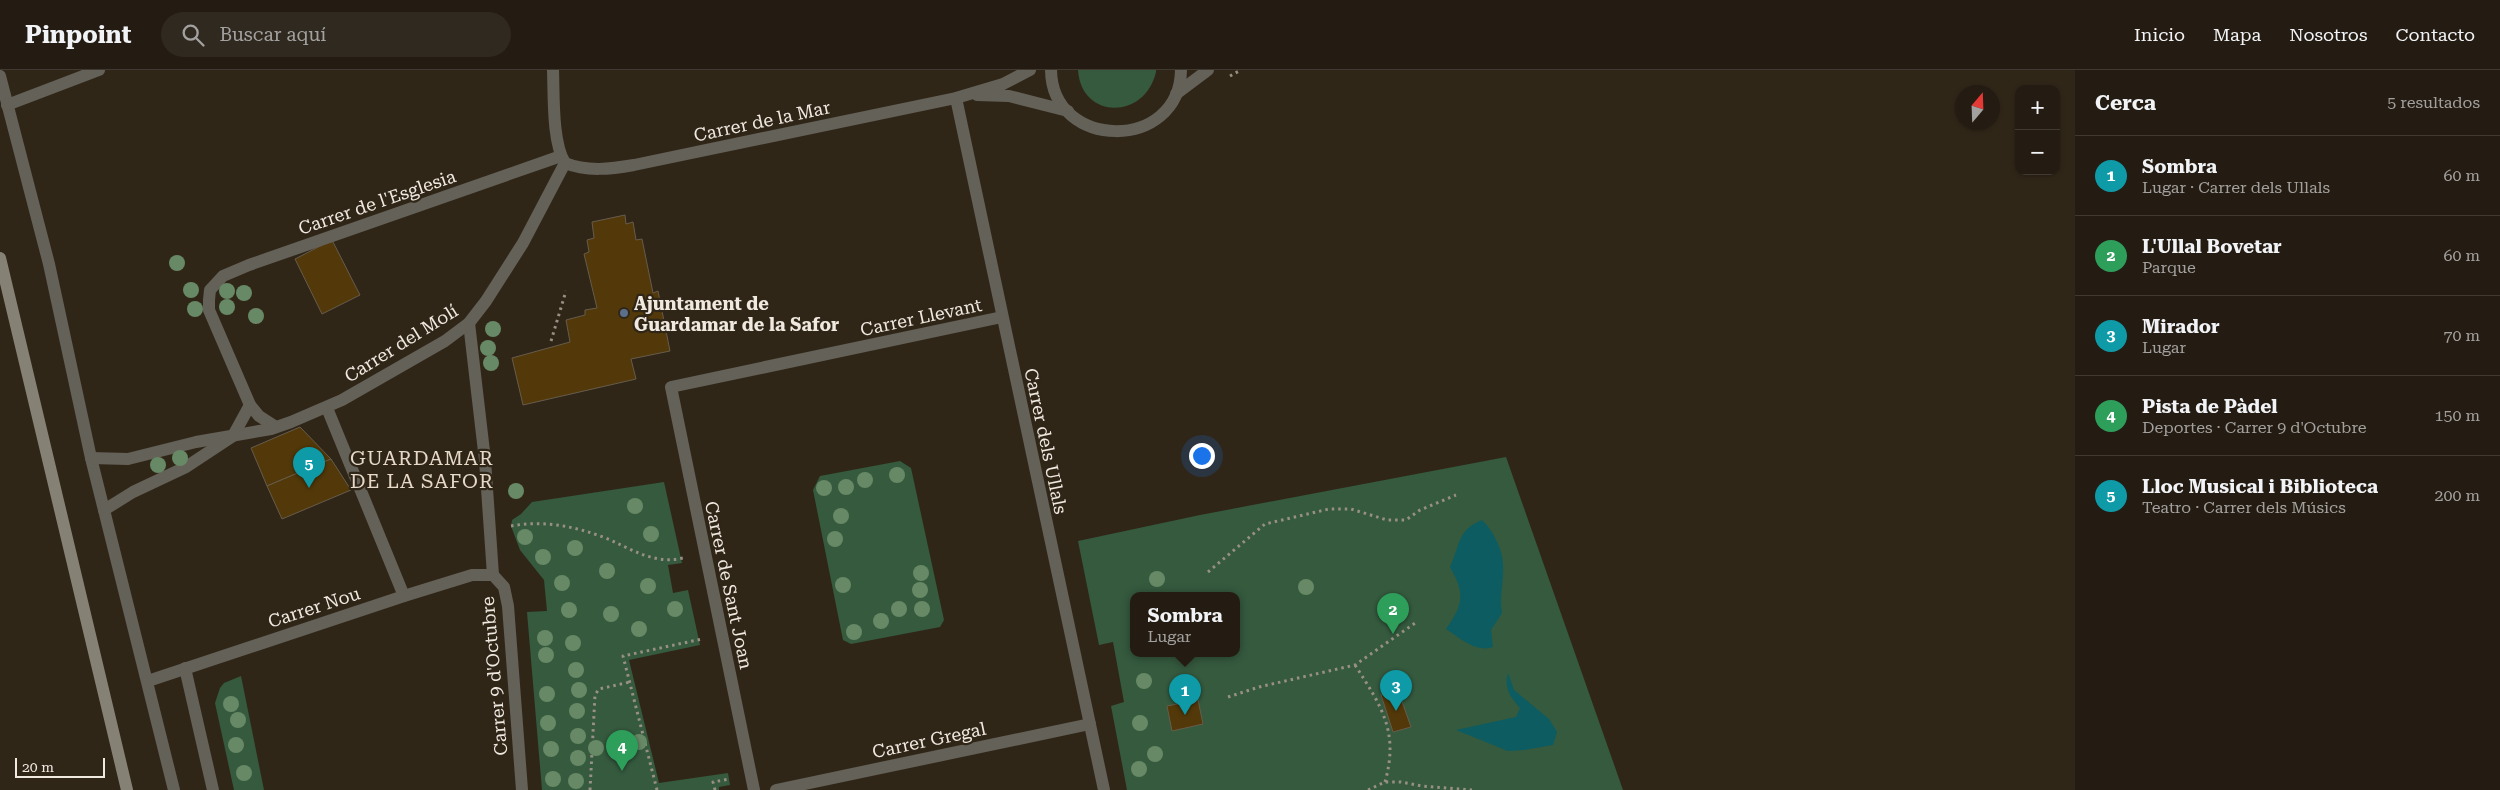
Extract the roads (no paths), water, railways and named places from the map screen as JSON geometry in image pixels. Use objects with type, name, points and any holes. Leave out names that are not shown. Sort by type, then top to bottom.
[{"type":"main road","points":[[0,258],[127,790]]},
{"type":"street","points":[[7,105],[99,70]]},
{"type":"street","points":[[553,70],[563,159]]},
{"type":"street","name":"Carrer de la Mar","points":[[563,159],[574,166],[604,169],[634,166],[960,97],[1003,84],[1030,70]]},
{"type":"street","points":[[1051,70],[1056,94],[1068,111],[1084,125],[1104,132],[1126,132],[1153,121],[1164,112],[1176,94],[1208,70]]},
{"type":"street","points":[[1176,94],[1181,70]]},
{"type":"street","points":[[0,76],[48,264],[91,458],[174,790]]},
{"type":"street","name":"Carrer de la Mar","points":[[960,97],[1009,96],[1068,111]]},
{"type":"street","name":"Carrer dels Ullals","points":[[960,97],[1002,317],[1104,790]]},
{"type":"street","name":"Carrer de l'Esglesia","points":[[250,405],[209,310],[210,290],[222,276],[563,159]]},
{"type":"street","name":"Carrer del Molí","points":[[91,458],[128,458],[196,442],[276,427],[327,408],[445,340],[469,323],[486,302],[523,243],[563,159]]},
{"type":"street","name":"Carrer Llevant","points":[[671,387],[1002,317]]},
{"type":"street","name":"Carrer 9 d'Octubre","points":[[469,323],[485,460],[493,575],[504,587],[508,606],[522,790]]},
{"type":"street","name":"Carrer de Sant Joan","points":[[671,387],[754,790]]},
{"type":"street","points":[[104,510],[134,492],[186,467],[233,436],[250,405],[259,416],[276,427]]},
{"type":"street","points":[[327,408],[404,596]]},
{"type":"street","name":"Carrer Nou","points":[[148,681],[472,575],[493,575]]},
{"type":"street","points":[[185,668],[212,790]]},
{"type":"street","name":"Carrer Gregal","points":[[776,790],[1090,724]]},
{"type":"water","points":[[1482,520],[1497,541],[1503,559],[1502,613],[1491,630],[1493,647],[1487,648],[1468,644],[1446,629],[1456,612],[1460,598],[1458,584],[1450,567],[1460,539],[1468,529]]},
{"type":"water","points":[[1508,673],[1514,690],[1549,719],[1557,732],[1553,745],[1508,751],[1456,730],[1516,717],[1520,708],[1513,700],[1507,688]]},
{"type":"place","name":"Ajuntament de Guardamar de la Safor","points":[[624,313]]},
{"type":"place","name":"Lloc Musical i Biblioteca","points":[[309,488]]},
{"type":"place","name":"L'Ullal Bovetar","points":[[1393,634]]},
{"type":"place","name":"Mirador","points":[[1396,711]]},
{"type":"place","name":"Sombra","points":[[1185,715]]},
{"type":"place","name":"Pista de Pàdel","points":[[622,771]]},
{"type":"district","name":"GUARDAMAR DE LA SAFOR","points":[[422,470]]}]
